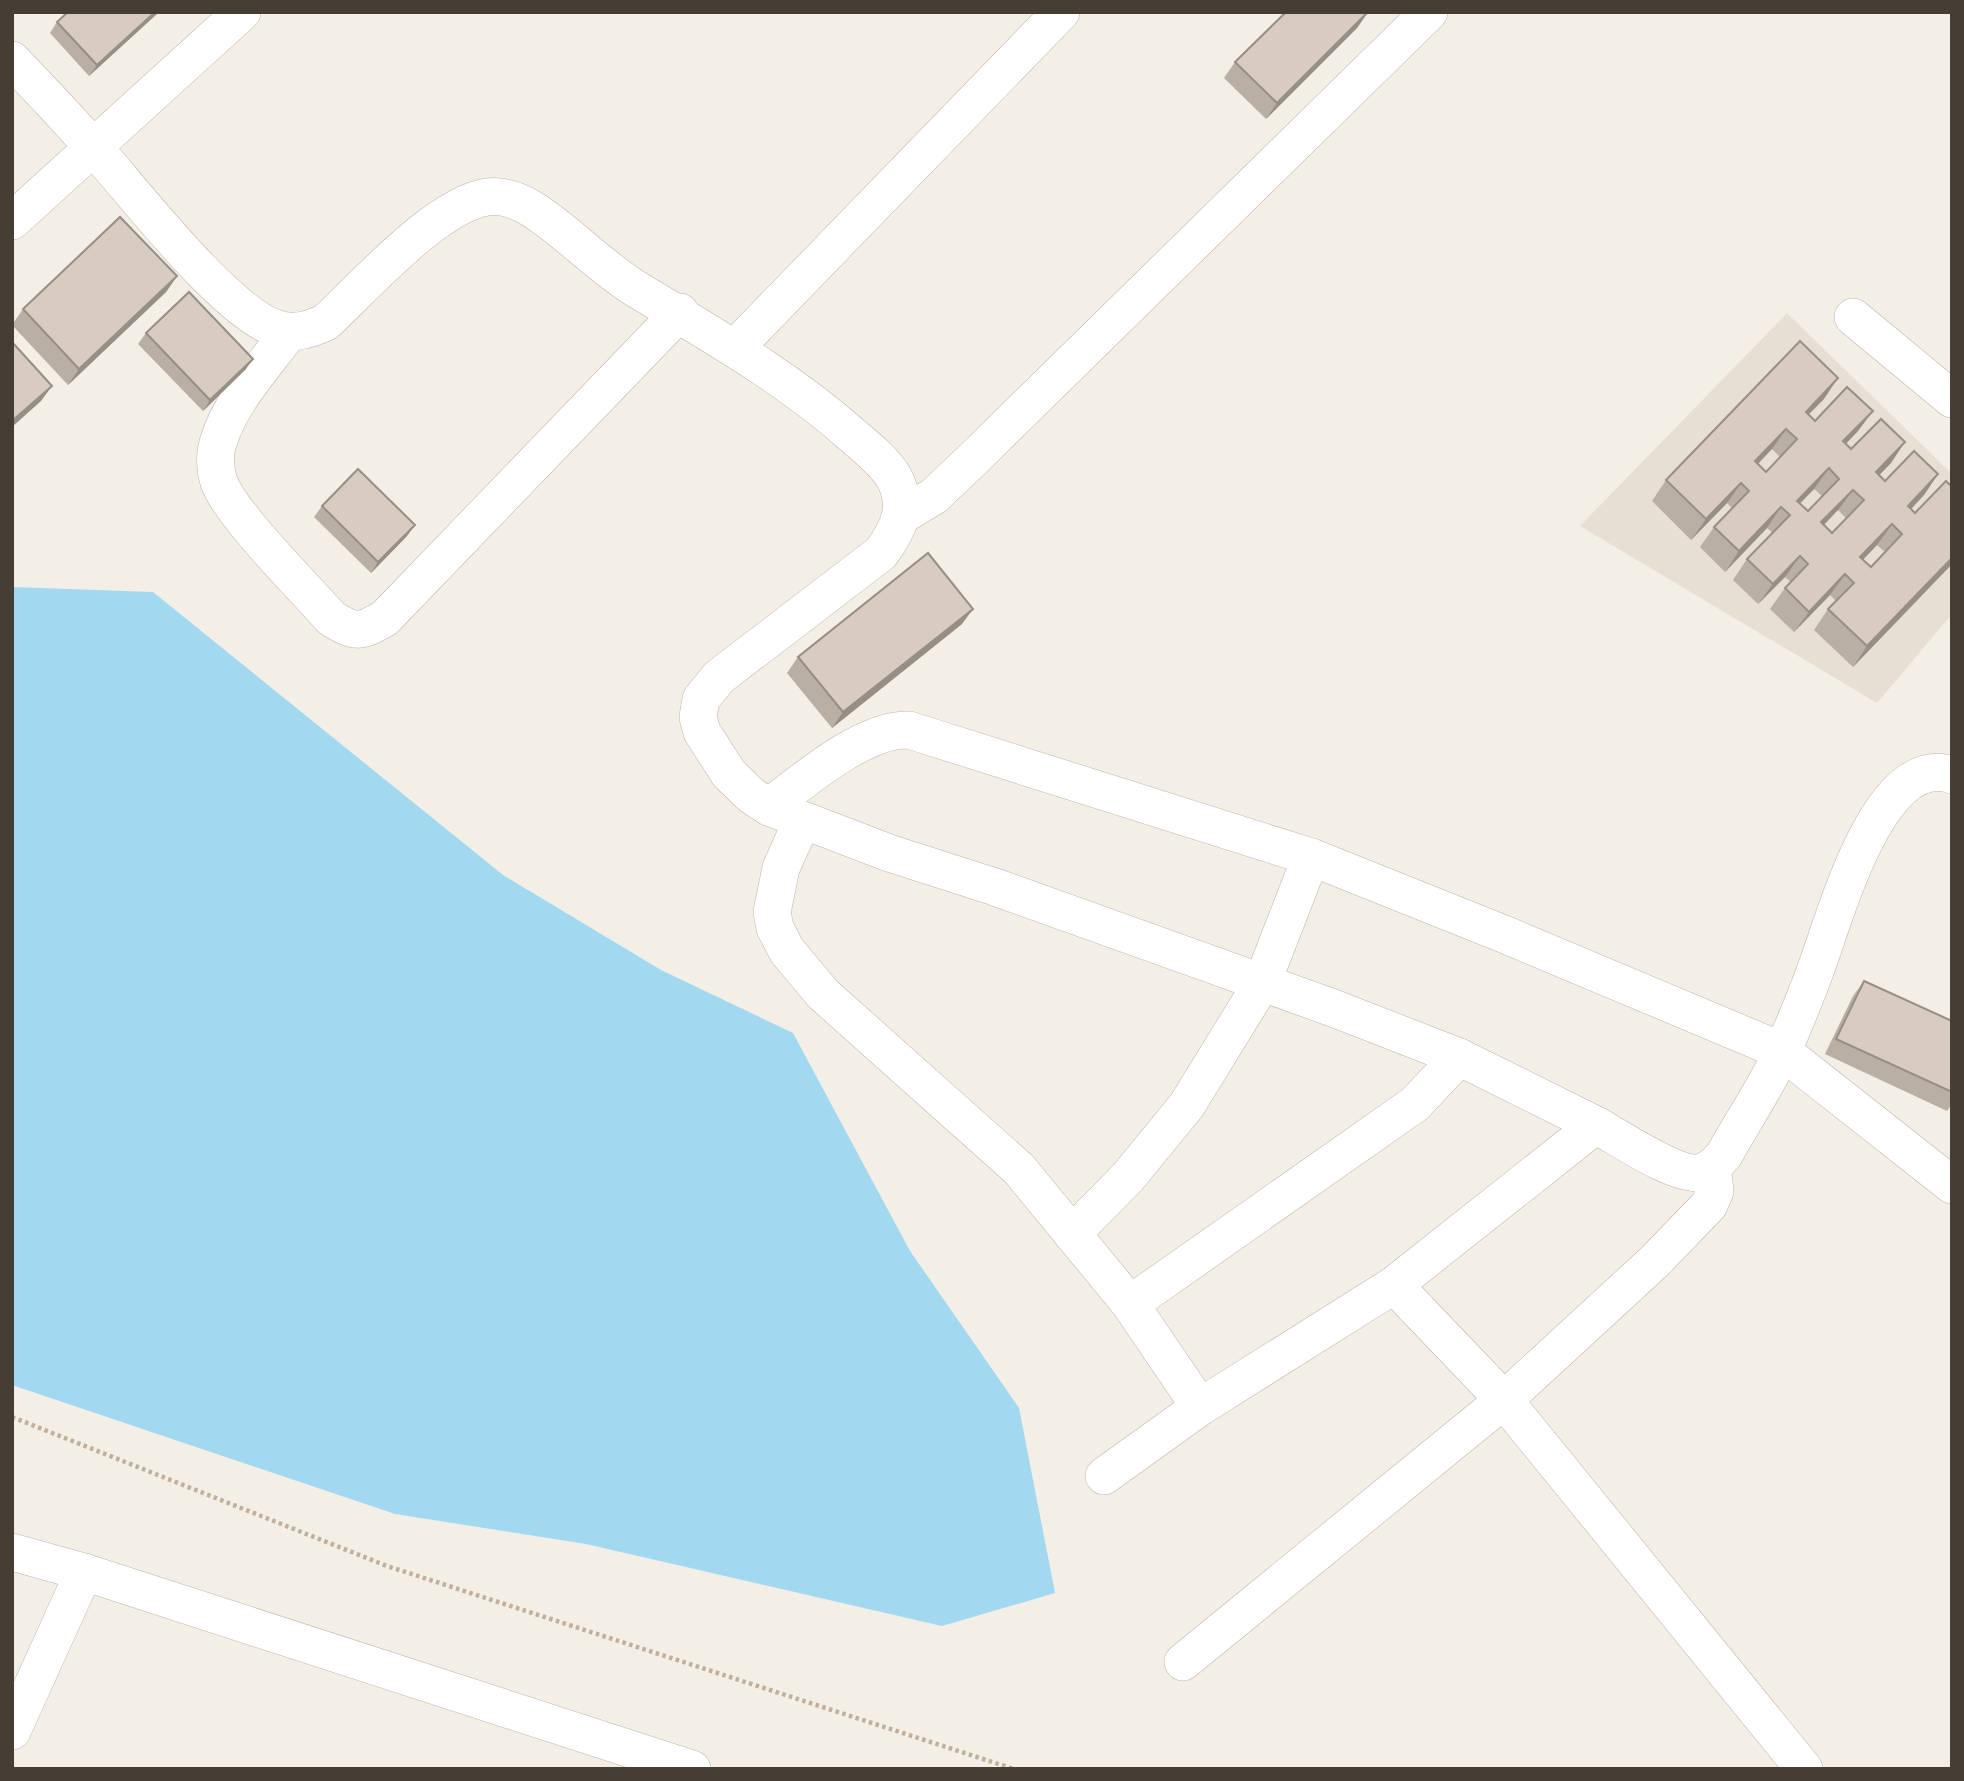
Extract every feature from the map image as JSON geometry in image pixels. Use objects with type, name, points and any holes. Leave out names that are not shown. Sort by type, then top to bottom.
[{"type":"street","points":[[12,221],[242,12]]},
{"type":"street","points":[[735,348],[1062,12]]},
{"type":"street","points":[[903,515],[934,496],[970,462],[1429,12]]},
{"type":"street","points":[[12,60],[177,243],[235,302],[258,320],[289,332],[308,330],[326,322],[451,211],[490,196],[509,198],[532,209],[632,286],[680,312],[813,402],[877,458],[892,475],[900,492],[903,515],[895,534],[881,553],[719,677],[701,699],[700,724],[716,756],[752,796],[769,807],[802,821],[1262,983],[1459,1057],[1675,1168],[1701,1173],[1724,1155],[1782,1051],[1808,992],[1855,861],[1878,816],[1891,798],[1922,775],[1943,771],[1952,775]]},
{"type":"street","points":[[289,332],[237,404],[218,440],[215,469],[220,485],[236,509],[331,618],[348,629],[363,631],[385,618],[680,312]]},
{"type":"street","points":[[1853,317],[1952,399]]},
{"type":"street","points":[[769,807],[858,746],[888,732],[909,730],[1311,858],[1506,935],[1782,1051],[1952,1185]]},
{"type":"street","points":[[802,821],[781,868],[772,912],[775,928],[787,951],[823,994],[1019,1169],[1130,1304],[1200,1407]]},
{"type":"street","points":[[1072,1234],[1128,1177],[1187,1105],[1262,983],[1311,858]]},
{"type":"street","points":[[1130,1304],[1415,1104],[1459,1057]]},
{"type":"street","points":[[1104,1476],[1200,1407],[1394,1285],[1595,1125]]},
{"type":"street","points":[[1184,1662],[1504,1400],[1700,1217],[1715,1191],[1712,1167]]},
{"type":"street","points":[[1394,1285],[1504,1400],[1804,1769]]},
{"type":"street","points":[[12,1552],[84,1572],[692,1769]]},
{"type":"street","points":[[12,1731],[84,1572]]},
{"type":"path","points":[[12,1417],[387,1566],[1014,1769]]},
{"type":"shaded area","points":[[1787,313],[1952,474],[1952,614],[1877,703],[1580,526]]},
{"type":"water","points":[[12,587],[153,592],[503,875],[661,970],[793,1033],[910,1251],[1019,1408],[1055,1593],[942,1626],[586,1544],[395,1514],[12,1385]]},
{"type":"building","points":[[68,12],[155,12],[97,65],[57,22]]},
{"type":"building","points":[[1286,12],[1368,12],[1277,103],[1235,62]]},
{"type":"building","points":[[120,217],[177,276],[79,369],[23,309]]},
{"type":"building","points":[[189,292],[253,359],[210,400],[146,333]]},
{"type":"building","points":[[1800,341],[1838,378],[1806,412],[1815,421],[1847,387],[1873,411],[1843,441],[1851,449],[1881,419],[1905,442],[1876,472],[1885,481],[1914,451],[1938,474],[1908,506],[1915,513],[1946,481],[1952,487],[1952,558],[1867,646],[1828,609],[1854,583],[1845,574],[1809,612],[1785,588],[1808,564],[1800,556],[1773,584],[1747,559],[1790,515],[1781,507],[1739,551],[1714,527],[1749,491],[1741,483],[1706,519],[1666,480]],"holes":[[[1786,429],[1797,439],[1766,472],[1755,461]],[[1829,468],[1839,479],[1808,511],[1797,501]],[[1853,490],[1864,500],[1832,533],[1821,522]],[[1892,524],[1902,534],[1871,567],[1860,557]]]},
{"type":"building","points":[[12,342],[52,386],[12,421]]},
{"type":"building","points":[[358,469],[415,525],[378,562],[322,506]]},
{"type":"building","points":[[928,553],[973,609],[843,712],[798,657]]},
{"type":"building","points":[[1864,981],[1952,1021],[1952,1092],[1836,1039]]}]
